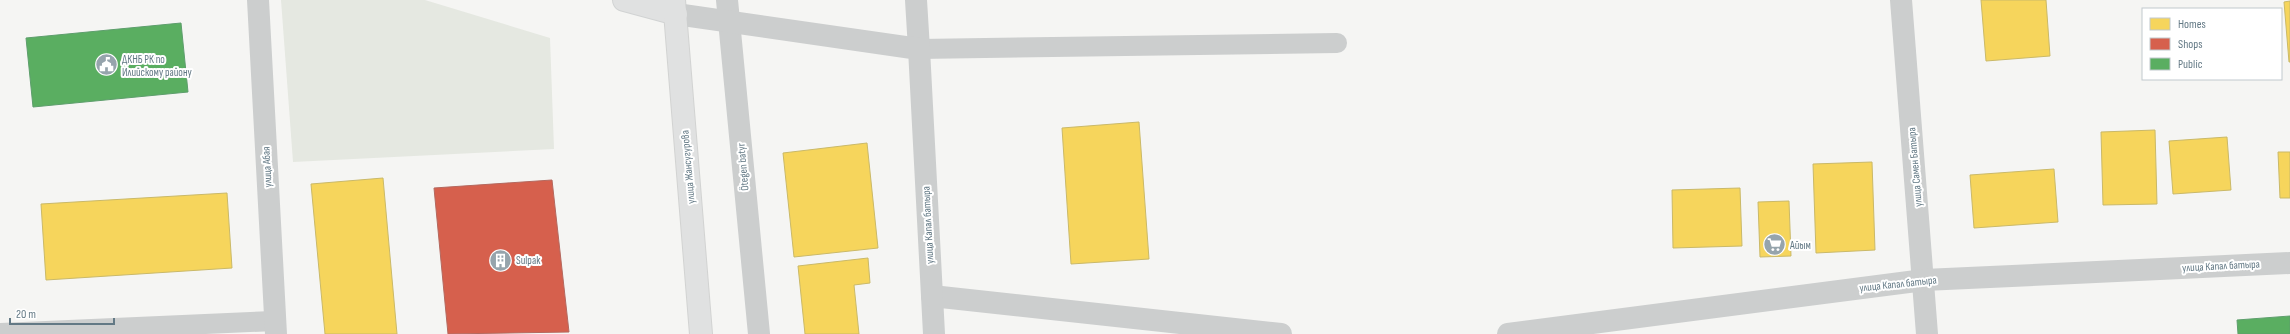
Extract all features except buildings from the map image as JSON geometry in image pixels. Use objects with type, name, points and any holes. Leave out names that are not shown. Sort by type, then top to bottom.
[{"type":"main road","points":[[624,0],[675,7]]},
{"type":"main road","name":"улица Жансугурова","points":[[675,7],[701,334]]},
{"type":"street","name":"улица Абая","points":[[258,0],[275,327]]},
{"type":"street","name":"Ötegen batyr","points":[[727,0],[759,334]]},
{"type":"street","name":"улица Капал батыра","points":[[916,0],[934,334]]},
{"type":"street","name":"улица Самен Батыра","points":[[1901,0],[1927,334]]},
{"type":"street","points":[[675,7],[919,50]]},
{"type":"street","name":"улица Капал батыра","points":[[1508,334],[1924,280],[2290,263]]},
{"type":"street","points":[[932,296],[1281,334]]},
{"type":"lane","points":[[919,50],[1337,43]]},
{"type":"lane","points":[[0,333],[275,327]]},
{"type":"shaded area","points":[[281,0],[425,0],[550,38],[554,149],[293,162]]},
{"type":"place","name":"ДКНБ РК по Илийскому району","points":[[107,65]]},
{"type":"place","name":"Айым","points":[[1774,245]]},
{"type":"place","name":"Sulpak","points":[[501,260]]}]
